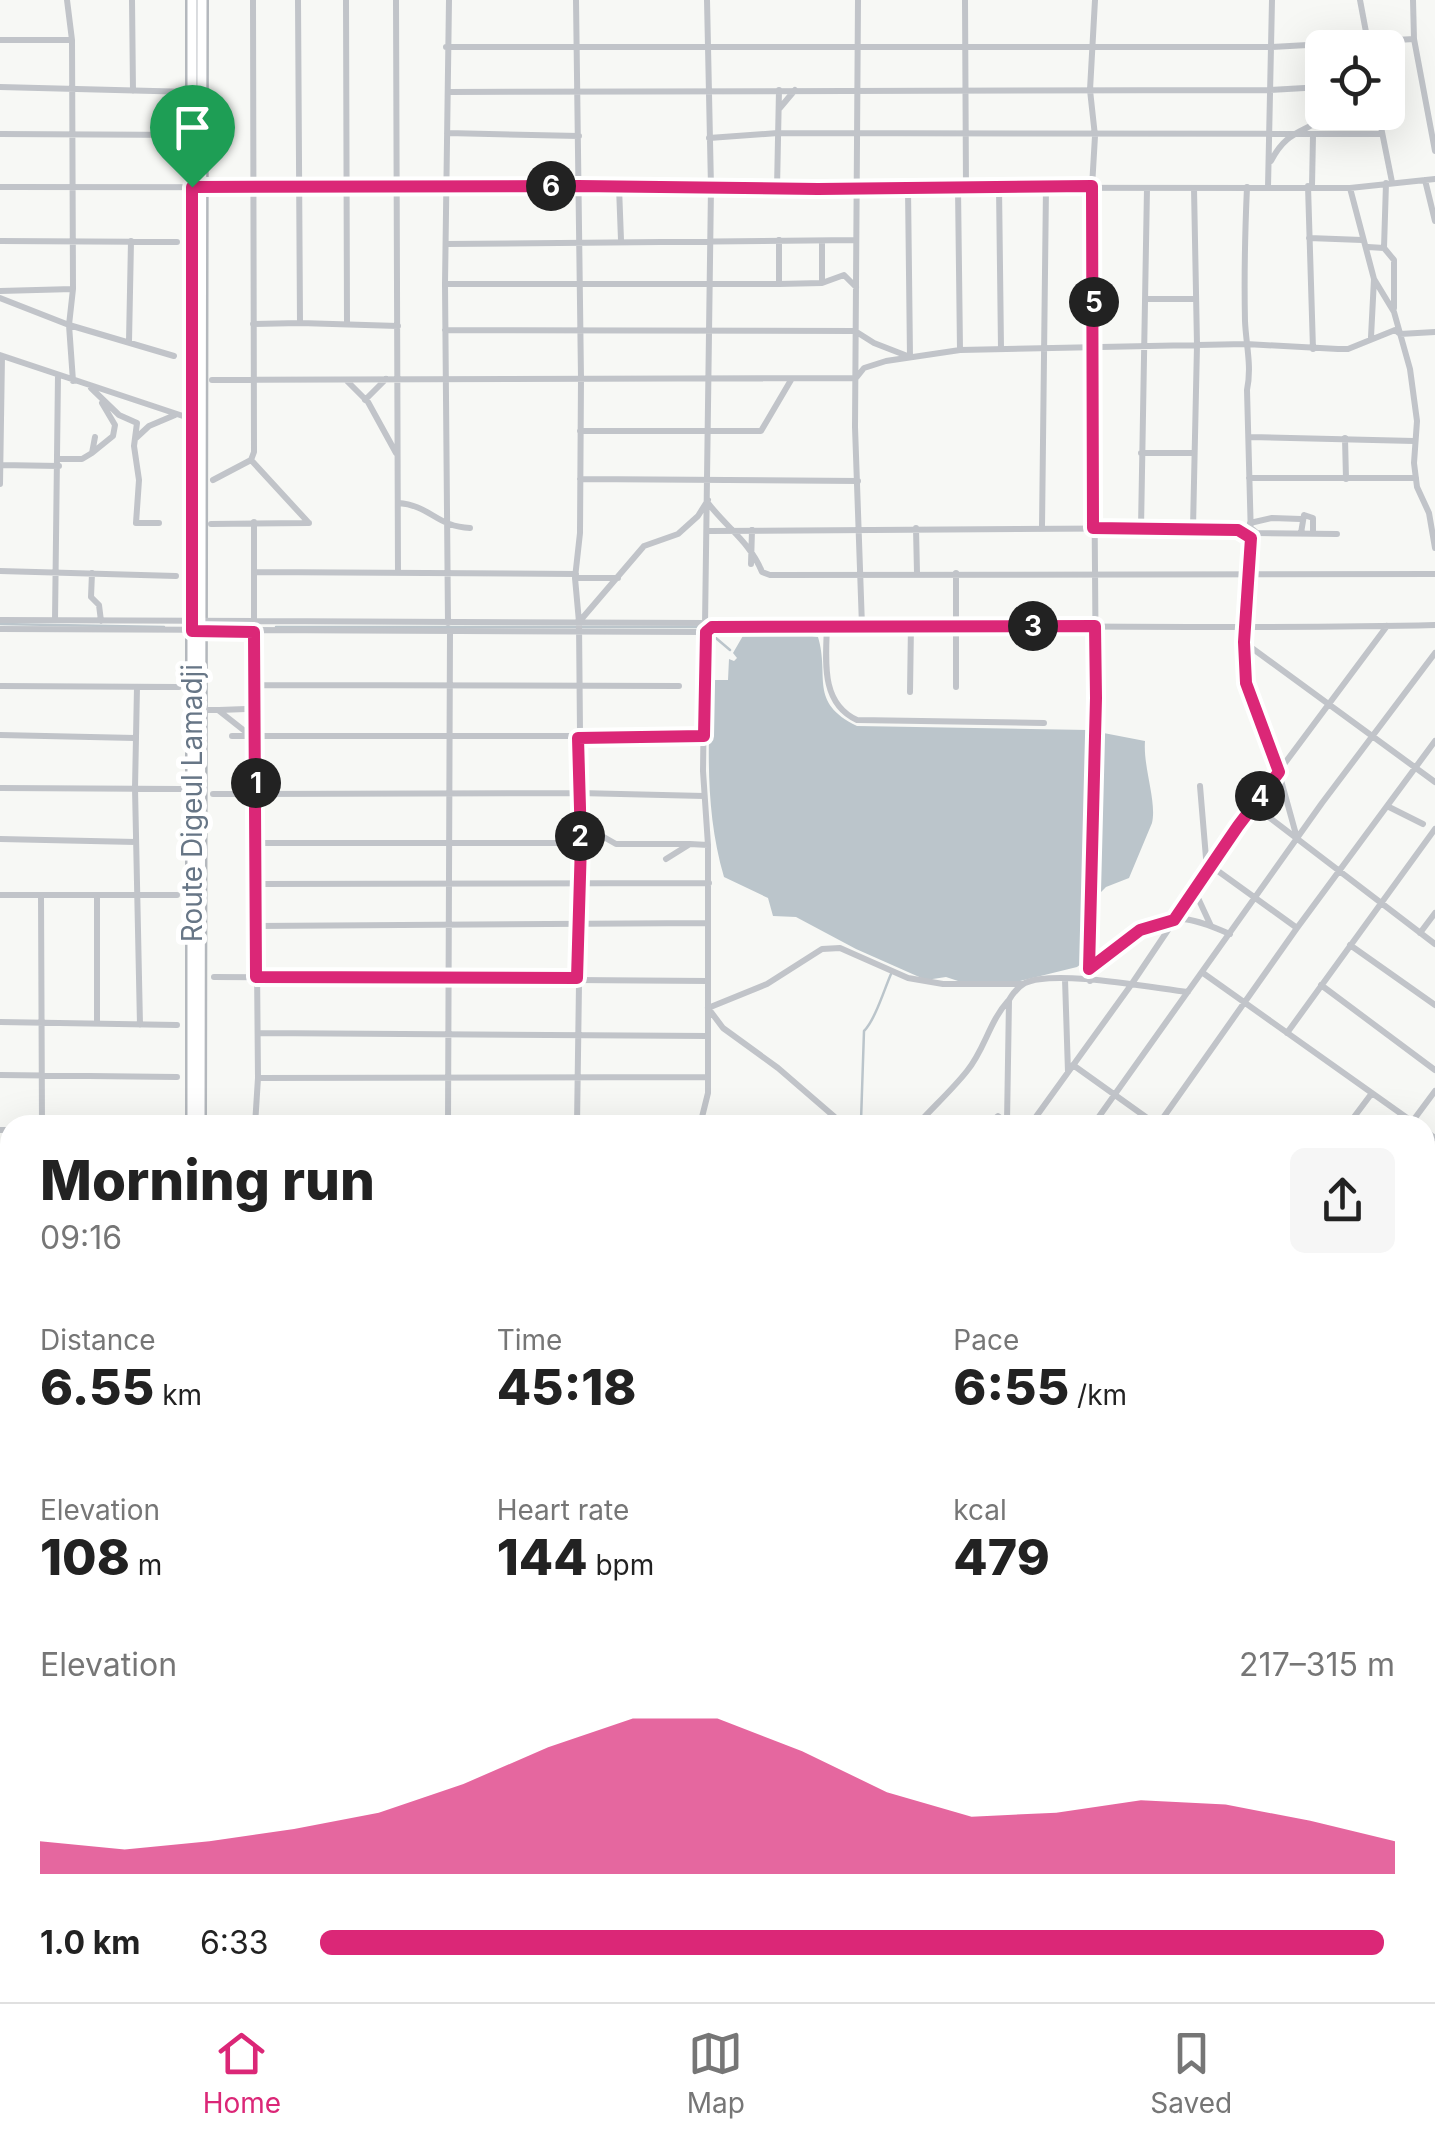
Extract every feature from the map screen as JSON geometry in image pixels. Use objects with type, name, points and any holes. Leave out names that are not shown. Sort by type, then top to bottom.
[{"type":"main road","name":"Route Digeul Lamadji","points":[[192,0],[192,136],[197,187],[192,419],[196,627]]},
{"type":"main road","points":[[196,1115],[197,187],[202,0]]},
{"type":"street","points":[[67,0],[72,40],[73,289],[69,325],[73,381]]},
{"type":"street","points":[[132,0],[133,92]]},
{"type":"street","points":[[212,524],[309,523],[251,460],[253,0]]},
{"type":"street","points":[[298,0],[300,323]]},
{"type":"street","points":[[346,0],[347,323]]},
{"type":"street","points":[[396,0],[398,573]]},
{"type":"street","points":[[448,623],[445,284],[446,48],[450,0]]},
{"type":"street","points":[[576,0],[581,378],[575,576],[581,843],[577,1115]]},
{"type":"street","points":[[703,1115],[708,1096],[704,736],[711,187],[708,0]]},
{"type":"street","points":[[858,0],[855,331],[862,626]]},
{"type":"street","points":[[960,350],[967,90],[965,0]]},
{"type":"street","points":[[1090,981],[1096,698],[1092,186],[1095,136],[1090,90],[1096,0]]},
{"type":"street","points":[[1268,187],[1272,0]]},
{"type":"street","points":[[1360,0],[1363,30]]},
{"type":"street","points":[[1413,0],[1414,38],[1435,152]]},
{"type":"street","points":[[1405,39],[1414,38]]},
{"type":"street","points":[[0,40],[72,40]]},
{"type":"street","points":[[446,48],[1305,46]]},
{"type":"street","points":[[0,86],[192,92]]},
{"type":"street","points":[[448,92],[1305,87]]},
{"type":"street","points":[[777,188],[779,90]]},
{"type":"street","points":[[778,110],[795,90]]},
{"type":"street","points":[[1268,165],[1280,144],[1305,126]]},
{"type":"street","points":[[1380,130],[1389,183],[1384,248]]},
{"type":"street","points":[[448,133],[579,136]]},
{"type":"street","points":[[709,138],[778,133],[1381,134]]},
{"type":"street","points":[[0,134],[192,136]]},
{"type":"street","points":[[1313,134],[1309,238],[1313,350]]},
{"type":"street","points":[[0,187],[1350,188],[1435,179]]},
{"type":"street","points":[[1425,180],[1435,222]]},
{"type":"street","points":[[619,187],[620,240]]},
{"type":"street","points":[[999,187],[1002,348]]},
{"type":"street","points":[[1042,527],[1046,187]]},
{"type":"street","points":[[1247,187],[1244,264],[1246,344],[1251,373],[1247,390],[1251,538],[1244,642],[1246,683],[1279,772],[1297,838]]},
{"type":"street","points":[[908,188],[910,357]]},
{"type":"street","points":[[1141,528],[1147,188]]},
{"type":"street","points":[[1193,528],[1197,345],[1194,188]]},
{"type":"street","points":[[1350,188],[1374,279],[1394,312]]},
{"type":"street","points":[[1309,238],[1384,248],[1394,260],[1394,312],[1416,403],[1416,478],[1429,512],[1435,548]]},
{"type":"street","points":[[0,240],[177,242]]},
{"type":"street","points":[[779,240],[779,284]]},
{"type":"street","points":[[446,244],[856,240]]},
{"type":"street","points":[[129,342],[131,241]]},
{"type":"street","points":[[822,241],[822,283]]},
{"type":"street","points":[[445,284],[822,283],[852,272],[857,264]]},
{"type":"street","points":[[844,275],[857,288]]},
{"type":"street","points":[[1370,338],[1374,279]]},
{"type":"street","points":[[0,291],[73,289]]},
{"type":"street","points":[[0,298],[69,325],[174,356]]},
{"type":"street","points":[[1145,299],[1196,299]]},
{"type":"street","points":[[254,324],[398,326]]},
{"type":"street","points":[[445,330],[855,331],[910,357]]},
{"type":"street","points":[[212,380],[856,378],[864,368],[960,350],[1246,344],[1348,349],[1395,330],[1400,334],[1435,332]]},
{"type":"street","points":[[0,484],[1,356],[192,419]]},
{"type":"street","points":[[55,620],[58,375]]},
{"type":"street","points":[[366,400],[387,378]]},
{"type":"street","points":[[346,380],[366,400],[398,456]]},
{"type":"street","points":[[580,431],[760,431],[791,380]]},
{"type":"street","points":[[0,466],[82,459],[113,436],[115,426],[90,386]]},
{"type":"street","points":[[100,399],[119,416],[136,423],[134,440],[140,480],[136,523],[159,524]]},
{"type":"street","points":[[134,440],[149,426],[176,414]]},
{"type":"street","points":[[1250,436],[1414,442]]},
{"type":"street","points":[[92,453],[95,437]]},
{"type":"street","points":[[1345,438],[1346,479]]},
{"type":"street","points":[[1141,453],[1192,453]]},
{"type":"street","points":[[213,480],[251,460]]},
{"type":"street","points":[[1249,478],[1416,478]]},
{"type":"street","points":[[580,479],[858,481]]},
{"type":"street","points":[[708,501],[728,530],[738,534],[752,550],[762,572],[770,575],[1435,574]]},
{"type":"street","points":[[0,620],[101,621],[254,632],[450,632],[578,627],[644,546],[678,534],[708,501]]},
{"type":"street","points":[[398,503],[420,505],[445,523],[470,528]]},
{"type":"street","points":[[1300,534],[1304,515],[1313,518],[1313,534]]},
{"type":"street","points":[[1250,525],[1272,518],[1301,519]]},
{"type":"street","points":[[254,522],[254,622]]},
{"type":"street","points":[[1250,525],[1258,533],[1337,534]]},
{"type":"street","points":[[916,528],[917,573]]},
{"type":"street","points":[[708,531],[1193,528],[1238,530],[1251,538]]},
{"type":"street","points":[[751,564],[752,530]]},
{"type":"street","points":[[0,571],[176,576]]},
{"type":"street","points":[[256,572],[620,578]]},
{"type":"street","points":[[92,573],[91,597],[99,605],[101,621]]},
{"type":"street","points":[[956,573],[956,687]]},
{"type":"street","points":[[0,629],[196,627],[254,622],[1246,629],[1435,624]]},
{"type":"street","points":[[827,625],[830,694],[842,713],[857,720],[1044,722]]},
{"type":"street","points":[[910,692],[912,625]]},
{"type":"street","points":[[1037,1115],[1253,805],[1388,626]]},
{"type":"street","points":[[254,632],[256,1115]]},
{"type":"street","points":[[448,1115],[450,632]]},
{"type":"street","points":[[1244,642],[1435,782]]},
{"type":"street","points":[[1101,1115],[1297,838],[1435,653]]},
{"type":"street","points":[[256,685],[679,686]]},
{"type":"street","points":[[0,686],[179,687]]},
{"type":"street","points":[[137,687],[134,788],[140,1025]]},
{"type":"street","points":[[208,710],[246,710]]},
{"type":"street","points":[[218,710],[253,736]]},
{"type":"street","points":[[0,735],[135,738]]},
{"type":"street","points":[[232,736],[704,736]]},
{"type":"street","points":[[1165,1115],[1296,928],[1435,741]]},
{"type":"street","points":[[1200,786],[1209,868]]},
{"type":"street","points":[[0,788],[181,790]]},
{"type":"street","points":[[213,794],[704,796]]},
{"type":"street","points":[[579,803],[594,832],[616,844],[708,844]]},
{"type":"street","points":[[1253,805],[1435,944]]},
{"type":"street","points":[[1387,806],[1423,824]]},
{"type":"street","points":[[1287,1033],[1435,830]]},
{"type":"street","points":[[0,838],[136,842]]},
{"type":"street","points":[[256,843],[581,843]]},
{"type":"street","points":[[666,859],[690,844]]},
{"type":"street","points":[[1209,868],[1296,928]]},
{"type":"street","points":[[256,884],[708,883]]},
{"type":"street","points":[[1198,885],[1198,898],[1212,926]]},
{"type":"street","points":[[0,895],[177,894]]},
{"type":"street","points":[[41,895],[42,1115]]},
{"type":"street","points":[[97,896],[97,1023]]},
{"type":"street","points":[[1420,933],[1435,913]]},
{"type":"street","points":[[1089,969],[1140,930],[1182,918],[1230,934]]},
{"type":"street","points":[[256,926],[708,923]]},
{"type":"street","points":[[1350,945],[1435,1005]]},
{"type":"street","points":[[708,1008],[767,984],[822,949],[840,948],[908,978],[943,984],[1021,984],[1038,979],[1065,979],[1188,992]]},
{"type":"street","points":[[1203,973],[1401,1115]]},
{"type":"street","points":[[214,977],[708,981]]},
{"type":"street","points":[[1065,979],[1070,1068]]},
{"type":"street","points":[[925,1115],[966,1071],[984,1045],[995,1016],[1021,984]]},
{"type":"street","points":[[1321,986],[1435,1070]]},
{"type":"street","points":[[1007,1115],[1009,1000]]},
{"type":"street","points":[[708,1008],[722,1028],[778,1068],[832,1115]]},
{"type":"street","points":[[0,1022],[177,1025]]},
{"type":"street","points":[[258,1033],[708,1036]]},
{"type":"street","points":[[1070,1068],[1143,1115]]},
{"type":"street","points":[[0,1075],[177,1077]]},
{"type":"street","points":[[258,1078],[708,1077]]},
{"type":"street","points":[[1419,1115],[1435,1091]]},
{"type":"street","points":[[1355,1115],[1372,1092]]},
{"type":"shaded area","points":[[794,633],[818,637],[826,698],[832,708],[857,726],[1088,730],[1145,741],[1152,823],[1129,878],[1100,893],[1097,934],[1086,960],[1077,967],[1012,983],[961,982],[946,977],[926,980],[796,917],[773,916],[768,898],[724,877],[711,804],[711,680],[728,680],[729,659],[737,658],[733,653],[744,634]]},
{"type":"waterway","points":[[0,624],[164,627]]},
{"type":"waterway","points":[[276,627],[699,627]]},
{"type":"waterway","points":[[710,633],[730,650]]},
{"type":"waterway","points":[[861,1115],[864,1031],[891,974]]},
{"type":"route","points":[[1092,186],[1093,528],[1238,530],[1251,538],[1244,642],[1246,683],[1279,772],[1174,920],[1140,930],[1089,969],[1095,626],[712,627],[706,632],[704,736],[578,738],[581,843],[577,978],[256,977],[254,632],[192,631],[192,187],[1092,186]]}]
